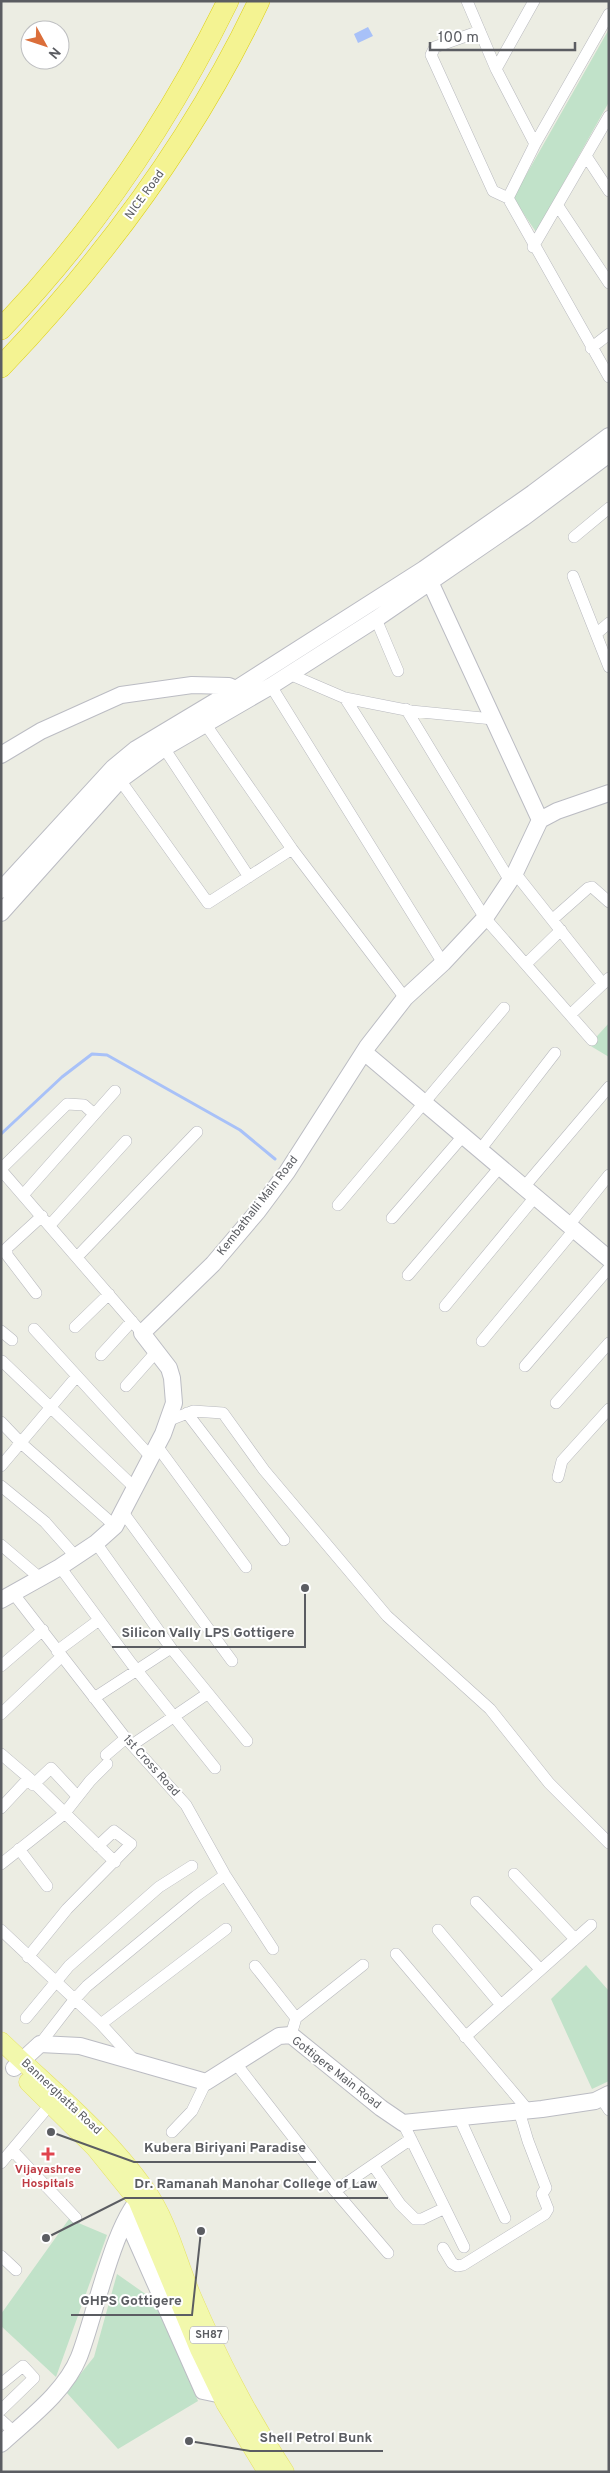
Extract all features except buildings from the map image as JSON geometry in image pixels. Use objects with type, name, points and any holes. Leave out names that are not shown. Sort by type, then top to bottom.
[{"type":"highway","points":[[1,329],[85,232],[133,166],[174,103],[228,1]]},
{"type":"highway","name":"NICE Road","points":[[1,368],[72,290],[155,181],[193,123],[258,1]]},
{"type":"main road","name":"Bannerghatta Road","points":[[1,2041],[18,2064],[54,2100],[106,2140],[143,2202],[174,2245],[189,2289],[214,2346],[249,2416],[285,2472]]},
{"type":"main road","name":"Bannerghatta Road","points":[[1,2055],[18,2064]]},
{"type":"main road","points":[[143,2202],[199,2349],[222,2396],[267,2472]]},
{"type":"street","points":[[467,1],[496,69],[534,144]]},
{"type":"street","points":[[496,69],[534,1]]},
{"type":"street","points":[[508,198],[534,144],[609,14]]},
{"type":"street","points":[[480,31],[435,47],[431,55],[493,191],[508,198],[533,247],[609,377]]},
{"type":"street","points":[[533,247],[609,116]]},
{"type":"street","points":[[586,156],[609,191]]},
{"type":"street","points":[[558,206],[609,283]]},
{"type":"street","points":[[591,348],[609,334]]},
{"type":"street","points":[[1,913],[120,780],[164,748],[206,725],[240,695],[271,686],[376,619],[427,575],[609,436]]},
{"type":"street","points":[[1,890],[113,768],[156,735],[240,695],[427,575],[523,518],[607,457]]},
{"type":"street","points":[[574,537],[609,508]]},
{"type":"street","points":[[427,575],[540,820],[556,811],[609,793]]},
{"type":"street","points":[[573,576],[609,667]]},
{"type":"street","points":[[376,619],[398,671]]},
{"type":"street","points":[[596,634],[609,623]]},
{"type":"street","points":[[289,674],[345,698],[406,709],[493,719]]},
{"type":"street","points":[[1,754],[41,731],[121,695],[192,685],[220,685],[240,695]]},
{"type":"street","points":[[271,686],[443,963]]},
{"type":"street","points":[[345,698],[485,918],[592,1040]]},
{"type":"street","points":[[406,709],[513,877],[553,919],[606,981],[570,1015]]},
{"type":"street","points":[[206,725],[292,849],[405,998]]},
{"type":"street","points":[[164,748],[249,876]]},
{"type":"street","points":[[120,780],[208,903],[292,849]]},
{"type":"street","name":"Kembathalli Main Road","points":[[137,1327],[213,1264],[253,1218],[288,1172],[364,1052],[405,998],[443,963],[485,918],[513,877],[540,820]]},
{"type":"street","points":[[553,919],[588,888],[596,889],[609,902]]},
{"type":"street","points":[[526,964],[561,930]]},
{"type":"street","points":[[338,1205],[504,1008]]},
{"type":"street","points":[[364,1052],[572,1227],[606,1251]]},
{"type":"street","points":[[480,1150],[555,1053]]},
{"type":"street","points":[[445,1306],[609,1087]]},
{"type":"street","points":[[23,1194],[115,1091]]},
{"type":"street","points":[[5,1597],[60,1567],[96,1544],[119,1519],[134,1486],[170,1420],[174,1403],[172,1378],[158,1351],[1,1170],[67,1104],[75,1103],[84,1106],[94,1114]]},
{"type":"street","points":[[77,1257],[197,1132]]},
{"type":"street","points":[[392,1218],[464,1136]]},
{"type":"street","points":[[36,1293],[7,1255],[7,1248],[46,1221],[126,1141]]},
{"type":"street","points":[[408,1275],[500,1167]]},
{"type":"street","points":[[482,1341],[572,1227],[609,1174]]},
{"type":"street","points":[[525,1366],[609,1268]]},
{"type":"street","points":[[75,1327],[109,1294]]},
{"type":"street","points":[[101,1355],[137,1327]]},
{"type":"street","points":[[34,1329],[77,1376],[154,1451],[246,1567]]},
{"type":"street","points":[[1,1331],[12,1340]]},
{"type":"street","points":[[556,1403],[609,1343]]},
{"type":"street","points":[[126,1386],[158,1351]]},
{"type":"street","points":[[2,1362],[52,1406],[134,1486]]},
{"type":"street","points":[[1,1466],[77,1376]]},
{"type":"street","points":[[558,1477],[558,1469],[569,1451],[609,1409]]},
{"type":"street","points":[[170,1420],[193,1411],[223,1413],[264,1470],[387,1616],[490,1709],[549,1782],[609,1843]]},
{"type":"street","points":[[187,1413],[284,1540]]},
{"type":"street","points":[[1,1422],[21,1443],[119,1519],[232,1661]]},
{"type":"street","points":[[1,1486],[45,1522],[76,1556]]},
{"type":"street","points":[[96,1544],[171,1648],[247,1741]]},
{"type":"street","points":[[1,1545],[40,1578]]},
{"type":"street","points":[[60,1567],[136,1670],[215,1768]]},
{"type":"street","name":"1st Cross Road","points":[[5,1597],[43,1630],[59,1654],[129,1742],[186,1805],[225,1875],[273,1949]]},
{"type":"street","points":[[1,1714],[59,1654],[99,1620]]},
{"type":"street","points":[[1,1666],[43,1630]]},
{"type":"street","points":[[94,1698],[171,1648]]},
{"type":"street","points":[[1,1864],[64,1814],[107,1760],[129,1742],[174,1717],[207,1694]]},
{"type":"street","points":[[1,1754],[115,1862]]},
{"type":"street","points":[[1,1808],[31,1782],[51,1768],[77,1796]]},
{"type":"street","points":[[28,1957],[67,1909],[131,1844],[114,1831],[98,1846]]},
{"type":"street","points":[[19,1849],[47,1886]]},
{"type":"street","points":[[26,2018],[69,1966],[159,1887],[192,1866]]},
{"type":"street","points":[[514,1874],[574,1938]]},
{"type":"street","points":[[18,2064],[40,2044],[74,2000],[196,1896],[225,1875]]},
{"type":"street","points":[[476,1902],[540,1969]]},
{"type":"street","points":[[464,2036],[591,1925]]},
{"type":"street","points":[[101,2024],[226,1929]]},
{"type":"street","points":[[1,1930],[54,1982],[101,2024],[134,2060]]},
{"type":"street","points":[[438,1930],[500,2004]]},
{"type":"street","points":[[396,1954],[523,2111],[528,2141],[546,2188],[542,2194],[548,2209],[545,2214],[463,2265],[457,2266],[452,2263],[443,2248]]},
{"type":"street","points":[[291,2035],[296,2018],[362,1965]]},
{"type":"street","points":[[255,1966],[296,2018]]},
{"type":"street","name":"Gottigere Main Road","points":[[206,2082],[237,2065],[279,2036],[291,2035],[381,2108],[404,2123]]},
{"type":"street","points":[[40,2044],[80,2046],[134,2060],[169,2073],[206,2082],[192,2111],[172,2132]]},
{"type":"street","points":[[237,2065],[335,2192],[388,2253]]},
{"type":"street","points":[[1,2163],[54,2100]]},
{"type":"street","points":[[464,2248],[404,2123],[523,2111],[606,2100]]},
{"type":"street","points":[[459,2118],[505,2218]]},
{"type":"street","points":[[335,2192],[411,2138]]},
{"type":"street","points":[[12,2150],[76,2218]]},
{"type":"street","points":[[373,2165],[400,2204],[415,2219],[422,2219],[445,2208]]},
{"type":"street","points":[[1,2444],[56,2391],[74,2366],[120,2235],[143,2202]]},
{"type":"street","points":[[1,2256],[16,2270]]},
{"type":"street","points":[[1,2384],[23,2366],[34,2378],[1,2410]]},
{"type":"street","points":[[1,2420],[14,2432]]},
{"type":"green space","points":[[609,29],[609,102],[536,232],[513,198]]},
{"type":"green space","points":[[609,1023],[609,1057],[589,1045]]},
{"type":"green space","points":[[586,1965],[609,1991],[609,2081],[592,2089],[551,1999]]},
{"type":"green space","points":[[69,2219],[107,2235],[56,2377],[1,2326],[1,2314]]},
{"type":"green space","points":[[117,2274],[154,2300],[198,2401],[118,2449],[66,2392],[94,2357]]},
{"type":"water","points":[[368,27],[373,36],[358,43],[354,34]]},
{"type":"waterway","points":[[1,1134],[62,1077],[92,1054],[107,1055],[240,1130],[275,1159]]},
{"type":"place","name":"Silicon Vally LPS Gottigere","points":[[305,1588]]},
{"type":"place","name":"Kubera Biriyani Paradise","points":[[51,2132]]},
{"type":"place","name":"Vijayashree Hospitals","points":[[48,2154]]},
{"type":"place","name":"GHPS Gottigere","points":[[201,2231]]},
{"type":"place","name":"Dr. Ramanah Manohar College of Law","points":[[46,2238]]},
{"type":"place","name":"Shell Petrol Bunk","points":[[189,2441]]}]
